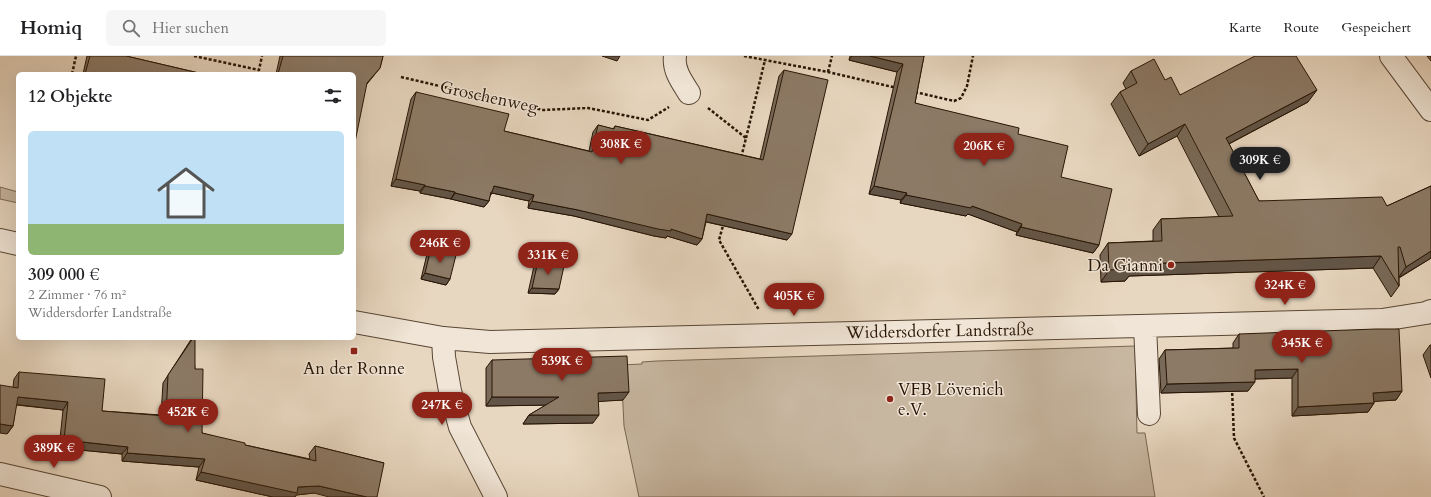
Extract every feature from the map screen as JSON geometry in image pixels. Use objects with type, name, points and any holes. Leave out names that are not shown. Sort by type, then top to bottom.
[{"type":"street","points":[[675,56],[674,60],[678,77],[689,93]]},
{"type":"street","points":[[1390,56],[1431,110]]},
{"type":"street","points":[[0,240],[16,244]]},
{"type":"street","name":"Widdersdorfer Landstraße","points":[[356,322],[443,338],[490,342],[1382,320],[1431,311]]},
{"type":"street","points":[[1145,326],[1148,414]]},
{"type":"street","points":[[443,338],[444,357],[450,391],[460,427],[496,497]]},
{"type":"street","points":[[0,474],[100,497]]},
{"type":"path","points":[[72,72],[76,56]]},
{"type":"path","points":[[194,56],[259,70],[262,56]]},
{"type":"path","points":[[744,56],[828,72],[902,89]]},
{"type":"path","points":[[828,72],[832,56]]},
{"type":"path","points":[[910,90],[954,101],[961,98],[967,86],[973,56]]},
{"type":"path","points":[[740,160],[765,60]]},
{"type":"path","name":"Groschenweg","points":[[401,77],[543,110],[588,108],[648,120],[689,93]]},
{"type":"path","points":[[689,93],[746,138]]},
{"type":"path","points":[[725,218],[719,240],[773,335]]},
{"type":"path","points":[[1232,385],[1234,438],[1264,497]]},
{"type":"shaded area","points":[[0,187],[16,191],[16,203],[0,199]]},
{"type":"shaded area","name":"VFB Lövenich e.V.","points":[[1135,346],[1137,433],[1145,433],[1155,497],[639,497],[624,426],[621,365],[642,364],[642,362],[657,361]]},
{"type":"building","points":[[90,56],[126,56],[194,72],[86,72]]},
{"type":"building","points":[[283,56],[383,56],[380,68],[367,83],[356,137],[356,72],[279,72]]},
{"type":"building","points":[[870,56],[924,56],[915,103],[1019,128],[1018,134],[1068,146],[1061,177],[1112,189],[1099,245],[1021,227],[1022,224],[972,206],[971,208],[906,195],[907,193],[874,186],[903,64]]},
{"type":"building","points":[[1255,56],[1296,56],[1317,90],[1226,138],[1259,201],[1382,197],[1387,206],[1431,186],[1431,251],[1406,267],[1400,247],[1398,247],[1399,286],[1381,256],[1134,264],[1134,269],[1109,270],[1108,243],[1162,241],[1161,219],[1233,216],[1185,124],[1148,144],[1120,92],[1137,83],[1131,71],[1154,59],[1165,80],[1171,77],[1180,95]]},
{"type":"building","points":[[784,70],[828,80],[792,234],[707,214],[702,239],[671,229],[671,231],[658,229],[532,201],[534,195],[494,186],[489,201],[396,179],[416,92],[509,114],[504,131],[592,152],[598,125],[614,129],[615,126],[763,160]]},
{"type":"building","points":[[431,248],[456,255],[450,279],[425,273]]},
{"type":"building","points":[[538,261],[564,266],[559,289],[532,288]]},
{"type":"building","points":[[1399,329],[1402,391],[1373,393],[1374,403],[1298,407],[1298,369],[1255,370],[1255,382],[1167,384],[1165,350],[1239,348],[1239,334]]},
{"type":"building","points":[[192,340],[195,340],[195,369],[203,369],[202,433],[245,443],[245,445],[316,461],[315,446],[384,463],[377,497],[367,497],[319,486],[298,487],[297,493],[201,472],[205,459],[127,453],[128,447],[64,440],[68,402],[18,397],[13,426],[0,424],[0,385],[18,388],[19,372],[105,379],[102,411],[166,416],[168,375]]},
{"type":"building","points":[[627,356],[629,392],[598,393],[599,415],[529,415],[559,397],[492,397],[492,360]]},
{"type":"place","name":"Da Gianni","points":[[1171,265]]},
{"type":"place","name":"An der Ronne","points":[[354,351]]},
{"type":"place","name":"VFB Lövenich e.V.","points":[[890,399]]}]
